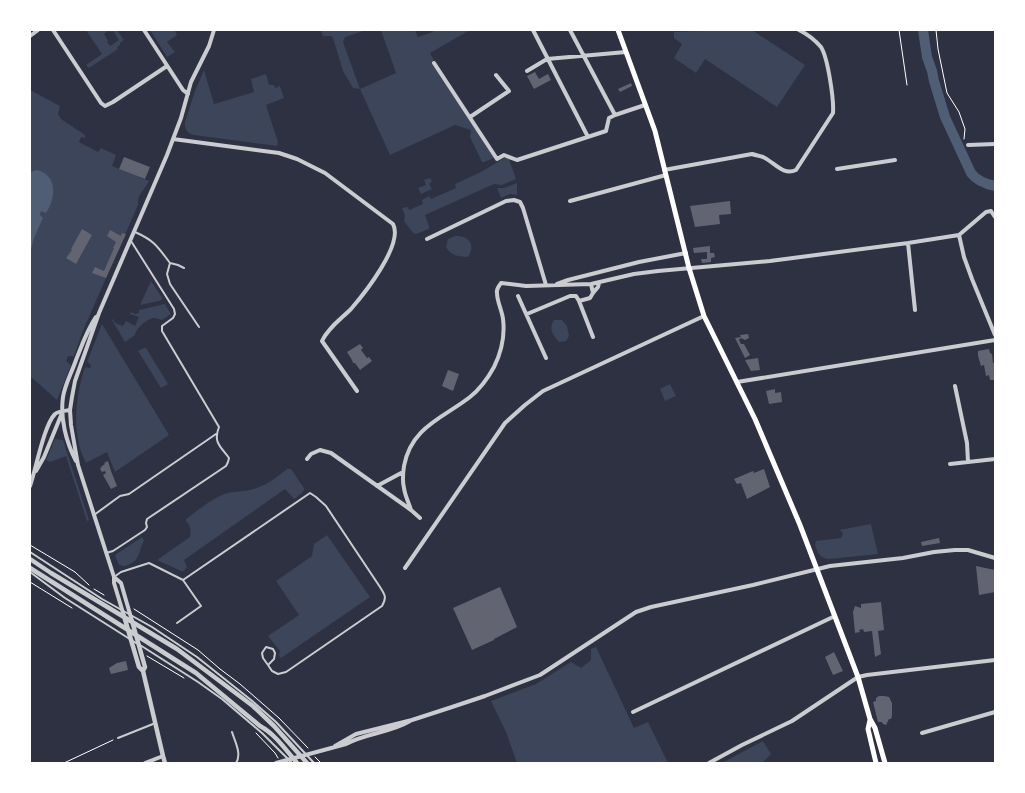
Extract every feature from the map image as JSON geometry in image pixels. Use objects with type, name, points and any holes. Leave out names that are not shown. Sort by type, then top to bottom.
[{"type":"main road","points":[[618,30],[655,131],[704,316],[760,431],[800,525],[858,677],[885,763]]},
{"type":"main road","points":[[870,719],[868,729],[876,763]]},
{"type":"street","points":[[30,36],[38,30]]},
{"type":"street","points":[[54,30],[101,103],[105,106],[167,66]]},
{"type":"street","points":[[144,30],[183,90],[188,94]]},
{"type":"street","points":[[143,671],[139,667],[114,583],[114,577],[78,465],[70,410],[75,381],[98,313],[167,155],[191,82],[209,46],[214,30]]},
{"type":"street","points":[[533,30],[588,137]]},
{"type":"street","points":[[570,30],[615,115]]},
{"type":"street","points":[[570,201],[665,173],[752,154],[764,157],[786,172],[796,170],[833,113],[834,107],[823,52],[814,40],[799,30]]},
{"type":"street","points":[[527,72],[547,59],[626,52]]},
{"type":"street","points":[[434,63],[496,159],[504,155],[517,160],[606,131],[610,118],[645,105]]},
{"type":"street","points":[[470,117],[509,91],[496,75]]},
{"type":"street","points":[[173,138],[269,151],[297,159],[332,178],[393,224],[395,228],[392,249],[386,262],[356,303],[325,334],[322,341],[357,391]]},
{"type":"street","points":[[968,145],[995,144]]},
{"type":"street","points":[[837,169],[895,160]]},
{"type":"street","points":[[427,239],[506,201],[514,200],[520,202],[546,285]]},
{"type":"street","points":[[411,510],[403,487],[403,472],[409,449],[423,430],[482,386],[494,366],[500,352],[502,340],[503,319],[496,292],[498,286],[502,283],[526,286],[591,284],[642,273],[770,261],[908,243],[959,235],[986,212],[991,211],[995,217]]},
{"type":"street","points":[[959,235],[969,272],[995,335]]},
{"type":"street","points":[[908,243],[915,310]]},
{"type":"street","points":[[553,286],[568,280],[639,262],[686,253]]},
{"type":"street","points":[[580,301],[590,298],[599,283]]},
{"type":"street","points":[[591,284],[593,293]]},
{"type":"street","points":[[518,296],[546,358]]},
{"type":"street","points":[[526,314],[570,296],[576,296],[580,301],[593,337]]},
{"type":"street","points":[[78,465],[71,452],[65,432],[62,411],[63,396],[89,328],[98,313]]},
{"type":"street","points":[[405,568],[505,423],[525,404],[543,391],[704,316]]},
{"type":"street","points":[[737,382],[995,340]]},
{"type":"street","points":[[955,386],[967,443],[968,462]]},
{"type":"street","points":[[30,486],[51,420],[57,413],[70,410]]},
{"type":"street","points":[[34,475],[44,457],[62,411]]},
{"type":"street","points":[[307,459],[311,454],[320,450],[331,453],[420,518]]},
{"type":"street","points":[[950,464],[995,459]]},
{"type":"street","points":[[377,486],[403,472]]},
{"type":"street","points":[[427,523],[432,527]]},
{"type":"street","points":[[277,761],[293,761],[346,744],[540,675],[636,612],[651,607],[830,566],[955,550],[968,550],[995,558]]},
{"type":"street","points":[[30,559],[177,649],[248,702],[304,756],[307,763]]},
{"type":"street","points":[[30,568],[196,673],[260,726],[267,729],[293,761]]},
{"type":"street","points":[[114,577],[121,583],[145,667],[143,671],[165,763]]},
{"type":"street","points":[[633,712],[835,616]]},
{"type":"street","points":[[709,763],[792,721],[858,677],[995,660]]},
{"type":"street","points":[[922,733],[995,712]]},
{"type":"street","points":[[145,763],[162,756]]},
{"type":"lane","points":[[134,232],[149,239],[170,262],[184,268]]},
{"type":"lane","points":[[106,553],[113,551],[145,530],[147,519],[226,466],[229,458],[216,440],[219,426],[162,331],[162,326],[173,318],[174,310],[131,240]]},
{"type":"lane","points":[[170,262],[167,274],[170,284],[198,327]]},
{"type":"lane","points":[[94,515],[216,434]]},
{"type":"lane","points":[[183,580],[310,494],[326,506],[385,594],[385,601],[382,606],[286,672],[278,674],[272,671],[263,658],[262,653],[266,647],[273,649],[275,653],[274,659],[268,665]]},
{"type":"lane","points":[[30,552],[102,599],[152,627],[198,657],[276,722],[304,756],[314,763]]},
{"type":"lane","points":[[114,577],[121,572],[149,562],[183,580],[201,606],[177,623]]},
{"type":"lane","points":[[30,572],[65,598],[222,699],[293,761]]},
{"type":"lane","points":[[118,738],[155,723]]},
{"type":"lane","points":[[232,732],[239,754],[236,763]]},
{"type":"path","points":[[900,30],[907,85]]},
{"type":"path","points":[[936,30],[947,93],[959,112],[965,129],[964,139]]},
{"type":"path","points":[[30,545],[75,572],[90,586],[104,595]]},
{"type":"path","points":[[30,582],[75,609]]},
{"type":"path","points":[[145,655],[188,681]]},
{"type":"path","points":[[255,733],[275,753],[277,761]]},
{"type":"path","points":[[64,763],[118,738]]},
{"type":"path","points":[[314,756],[321,763]]},
{"type":"shaded area","points":[[86,30],[109,30],[117,30],[124,40],[117,47],[118,49],[89,68],[86,65],[102,54]],"holes":[[[109,30],[113,31],[119,40],[110,46],[104,34]]]},
{"type":"shaded area","points":[[150,30],[176,30],[177,35],[167,42],[175,52],[167,57]]},
{"type":"shaded area","points":[[321,30],[366,30],[345,37],[343,42],[360,89],[353,88],[343,71],[333,38],[331,36],[323,36]]},
{"type":"shaded area","points":[[381,30],[415,30],[418,37],[433,32],[433,30],[470,30],[430,53],[434,60],[432,62],[494,158],[482,162],[470,137],[471,130],[455,125],[390,155],[360,89],[396,73]]},
{"type":"shaded area","points":[[752,30],[805,65],[777,107],[705,59],[696,73],[674,58],[682,44],[674,38],[674,32]]},
{"type":"shaded area","points":[[204,70],[214,104],[254,92],[251,79],[266,74],[269,85],[274,85],[275,88],[280,86],[284,98],[266,105],[278,142],[277,146],[194,135],[188,132],[185,122]]},
{"type":"shaded area","points":[[30,90],[60,106],[58,114],[61,119],[85,135],[85,138],[81,137],[79,142],[98,152],[101,148],[116,155],[112,166],[149,181],[140,195],[138,205],[82,333],[74,356],[68,356],[66,361],[71,365],[57,400],[30,376]]},
{"type":"shaded area","points":[[506,157],[509,159],[516,179],[502,185],[494,184],[425,215],[429,229],[416,234],[413,233],[404,221],[405,216],[402,208],[408,207],[409,210],[423,204],[422,200],[429,196],[431,199],[456,188],[455,184],[481,172]]},
{"type":"shaded area","points":[[37,170],[49,177],[52,182],[53,195],[46,213],[41,211],[40,215],[43,218],[30,253],[30,172]]},
{"type":"shaded area","points":[[430,178],[432,182],[429,184],[432,189],[421,194],[418,188],[426,185],[424,180]]},
{"type":"shaded area","points":[[517,183],[517,195],[510,194],[501,198],[497,188],[504,188]]},
{"type":"shaded area","points":[[455,236],[464,237],[470,242],[471,249],[468,257],[455,255],[446,247],[448,239]]},
{"type":"shaded area","points":[[151,281],[163,299],[140,305]]},
{"type":"shaded area","points":[[165,304],[171,314],[162,320],[153,318],[147,321],[139,327],[135,335],[125,342],[112,320],[123,326],[126,321],[135,326],[139,317],[130,314],[131,312],[135,314],[139,313],[139,310]]},
{"type":"shaded area","points":[[554,320],[562,320],[567,326],[569,336],[566,341],[559,342],[553,334],[551,326]]},
{"type":"shaded area","points":[[102,324],[169,435],[115,472],[107,452],[86,463],[79,446],[76,425],[78,395],[82,376],[85,367],[90,368],[91,365],[87,362]]},
{"type":"shaded area","points":[[146,348],[168,384],[161,388],[138,351]]},
{"type":"shaded area","points":[[670,384],[676,396],[665,401],[660,389]]},
{"type":"shaded area","points":[[55,439],[63,440],[89,520],[87,521],[66,456],[50,462],[46,460]]},
{"type":"shaded area","points":[[287,469],[291,469],[304,488],[302,493],[294,499],[285,489],[184,560],[187,567],[184,571],[157,560],[190,537],[190,528],[186,519],[204,506],[225,494],[260,487]]},
{"type":"shaded area","points":[[871,524],[878,554],[829,559],[823,558],[818,553],[815,545],[816,541],[841,538],[843,534],[839,530]]},
{"type":"shaded area","points":[[327,535],[370,597],[281,658],[279,656],[280,651],[268,636],[299,615],[276,581],[312,556],[314,544]]},
{"type":"shaded area","points":[[142,537],[144,541],[135,561],[125,566],[119,565],[115,555]]},
{"type":"shaded area","points":[[596,647],[634,728],[648,722],[668,763],[517,763],[506,732],[491,701],[536,684],[571,662],[581,668],[591,660],[591,649]]},
{"type":"shaded area","points":[[763,741],[771,754],[762,763],[722,763]]},
{"type":"building","points":[[535,72],[539,79],[548,74],[551,80],[534,89],[527,76]]},
{"type":"building","points":[[631,83],[632,86],[620,92],[618,89]]},
{"type":"building","points":[[124,157],[150,167],[145,179],[119,169]]},
{"type":"building","points":[[730,201],[731,214],[719,215],[720,224],[695,227],[690,206]]},
{"type":"building","points":[[82,229],[92,235],[76,264],[66,258]]},
{"type":"building","points":[[110,230],[121,236],[122,233],[126,234],[106,278],[92,273],[95,267],[104,271],[114,248],[116,242],[107,236]]},
{"type":"building","points":[[710,246],[710,253],[714,253],[715,257],[711,258],[711,262],[702,263],[701,259],[707,259],[707,252],[694,253],[693,248]]},
{"type":"building","points":[[748,334],[749,338],[745,340],[741,338],[739,340],[741,344],[744,344],[750,355],[745,358],[735,338]]},
{"type":"building","points":[[360,344],[363,348],[361,350],[372,361],[360,370],[353,363],[347,352]]},
{"type":"building","points":[[989,349],[992,354],[993,363],[995,363],[995,380],[990,380],[989,375],[986,376],[984,365],[981,366],[978,356],[978,351]]},
{"type":"building","points":[[758,358],[760,370],[751,371],[745,360]]},
{"type":"building","points":[[448,370],[459,374],[453,391],[442,386]]},
{"type":"building","points":[[775,389],[775,393],[781,392],[782,402],[769,404],[766,391]]},
{"type":"building","points":[[108,461],[117,486],[111,489],[103,475],[106,473],[105,471],[102,472],[100,469]]},
{"type":"building","points":[[764,469],[770,487],[747,499],[741,483],[737,484],[734,479],[753,471],[754,473]]},
{"type":"building","points":[[939,538],[940,543],[922,546],[921,542]]},
{"type":"building","points":[[976,566],[995,570],[995,592],[979,595]]},
{"type":"building","points":[[500,587],[517,627],[472,650],[453,608]]},
{"type":"building","points":[[881,602],[884,630],[878,631],[881,654],[875,657],[872,631],[864,632],[863,629],[855,633],[853,612],[855,606],[861,608],[861,604]]},
{"type":"building","points":[[834,652],[843,671],[833,675],[825,657]]},
{"type":"building","points":[[126,661],[128,670],[111,674],[109,668],[117,663]]},
{"type":"building","points":[[879,696],[889,697],[892,703],[892,716],[886,725],[878,722],[873,702]]},
{"type":"waterway","points":[[923,30],[927,57],[945,117],[971,173],[982,182],[995,186]]}]
